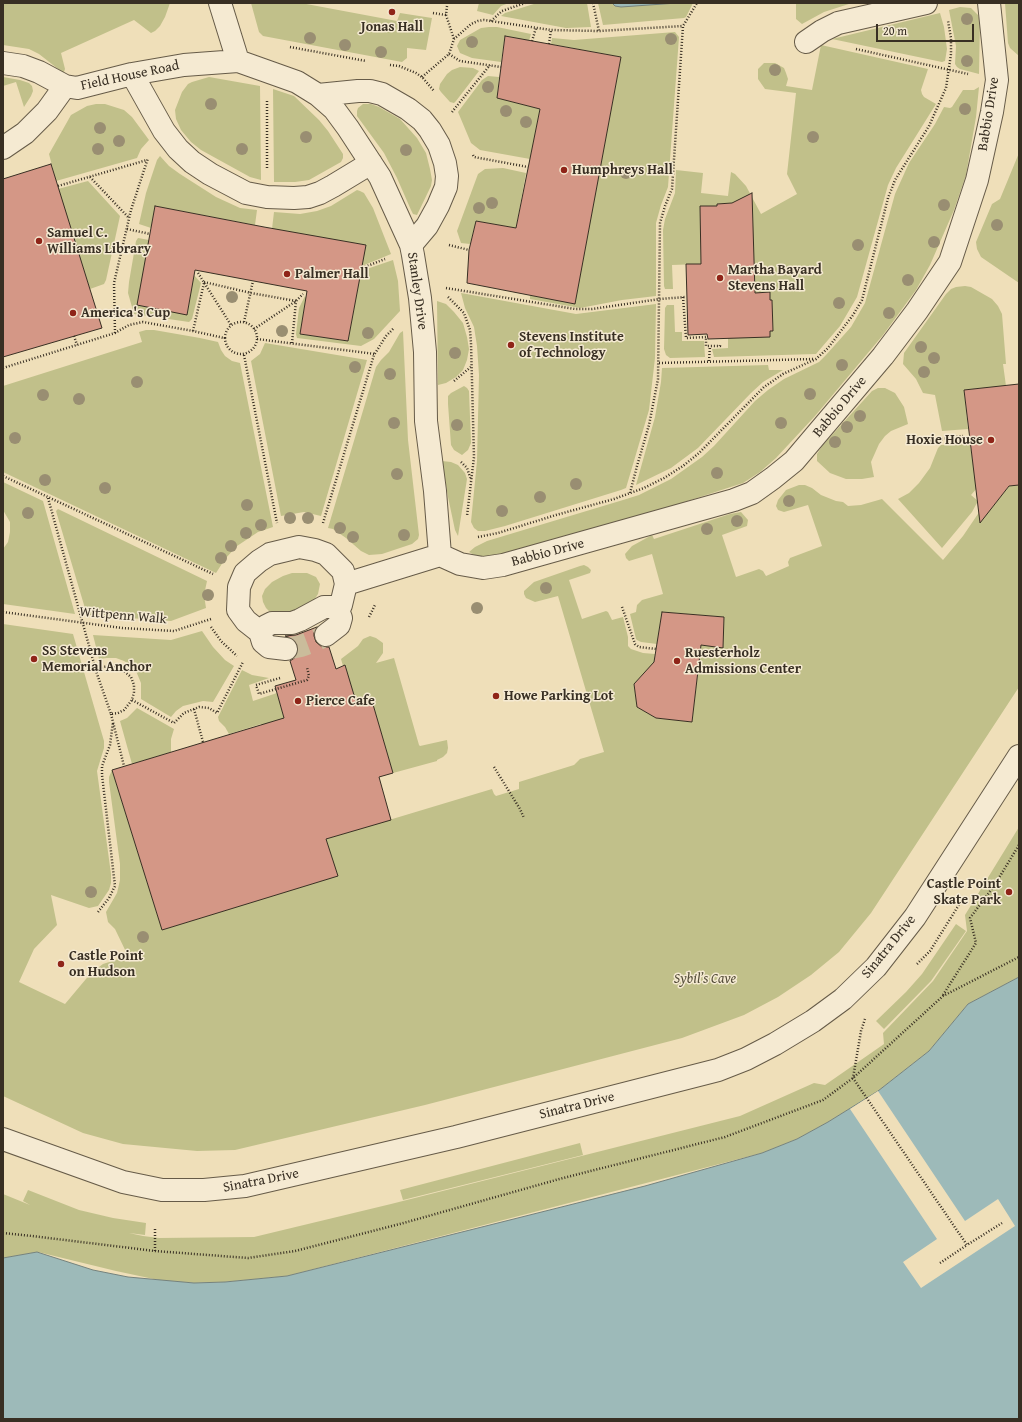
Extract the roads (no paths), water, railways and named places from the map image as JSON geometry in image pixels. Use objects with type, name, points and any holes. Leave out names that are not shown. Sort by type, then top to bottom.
[{"type":"street","points":[[220,3],[238,61]]},
{"type":"street","points":[[806,42],[822,31],[838,23],[926,3]]},
{"type":"street","name":"Babbio Drive","points":[[440,555],[460,564],[483,568],[503,566],[637,529],[734,500],[752,493],[794,461],[883,356],[917,311],[950,262],[977,180],[992,112],[997,80],[989,3]]},
{"type":"street","name":"Field House Road","points":[[3,63],[23,66],[39,72],[65,86],[77,88],[132,74],[184,65],[238,61]]},
{"type":"street","name":"Stanley Drive","points":[[238,61],[297,82],[318,95],[334,109],[380,177],[411,246],[420,298],[425,352],[426,421],[435,491],[440,555]]},
{"type":"street","points":[[132,74],[164,131],[178,149],[192,162],[210,174],[246,193],[267,198],[308,197],[334,186],[371,163]]},
{"type":"street","points":[[3,148],[25,133],[47,111],[65,86]]},
{"type":"street","points":[[318,95],[358,90],[382,94],[408,109],[422,120],[430,130],[439,145],[445,163],[447,176],[446,187],[427,226],[411,246]]},
{"type":"street","points":[[286,649],[269,647],[263,642],[260,632],[246,621],[238,610],[239,587],[245,573],[259,561],[270,554],[298,547],[315,550],[326,554],[343,571],[346,584],[341,605],[338,610]]},
{"type":"street","points":[[346,584],[440,555]]},
{"type":"street","points":[[260,632],[272,623],[292,623],[324,607],[333,607],[338,610],[341,618],[339,625],[326,635]]},
{"type":"street","name":"Sinatra Drive","points":[[3,1139],[123,1182],[162,1190],[204,1190],[245,1186],[441,1141],[718,1070],[746,1059],[775,1044],[813,1021],[842,1000],[876,967],[915,917],[1019,756]]},
{"type":"water","points":[[612,3],[677,3],[621,7],[615,6]]},
{"type":"water","points":[[1019,977],[1019,1419],[3,1419],[3,1258],[37,1252],[93,1270],[128,1277],[194,1283],[225,1282],[287,1276],[645,1186],[762,1153],[797,1139],[828,1122],[878,1091],[929,1051],[968,1004]]},
{"type":"tunnel","points":[[286,649],[301,646],[326,635]]},
{"type":"place","name":"Jonas Hall","points":[[392,12]]},
{"type":"place","name":"Humphreys Hall","points":[[564,170]]},
{"type":"place","name":"Samuel C. Williams Library","points":[[39,241]]},
{"type":"place","name":"Palmer Hall","points":[[287,274]]},
{"type":"place","name":"Martha Bayard Stevens Hall","points":[[720,278]]},
{"type":"place","name":"America's Cup","points":[[73,313]]},
{"type":"place","name":"Stevens Institute of Technology","points":[[511,345]]},
{"type":"place","name":"Hoxie House","points":[[991,440]]},
{"type":"place","name":"SS Stevens Memorial Anchor","points":[[34,659]]},
{"type":"place","name":"Ruesterholz Admissions Center","points":[[677,661]]},
{"type":"place","name":"Howe Parking Lot","points":[[496,696]]},
{"type":"place","name":"Pierce Cafe","points":[[298,701]]},
{"type":"place","name":"Castle Point Skate Park","points":[[1009,892]]},
{"type":"place","name":"Castle Point on Hudson","points":[[61,964]]},
{"type":"park label","name":"Sybil’s Cave","points":[[705,979]]}]
